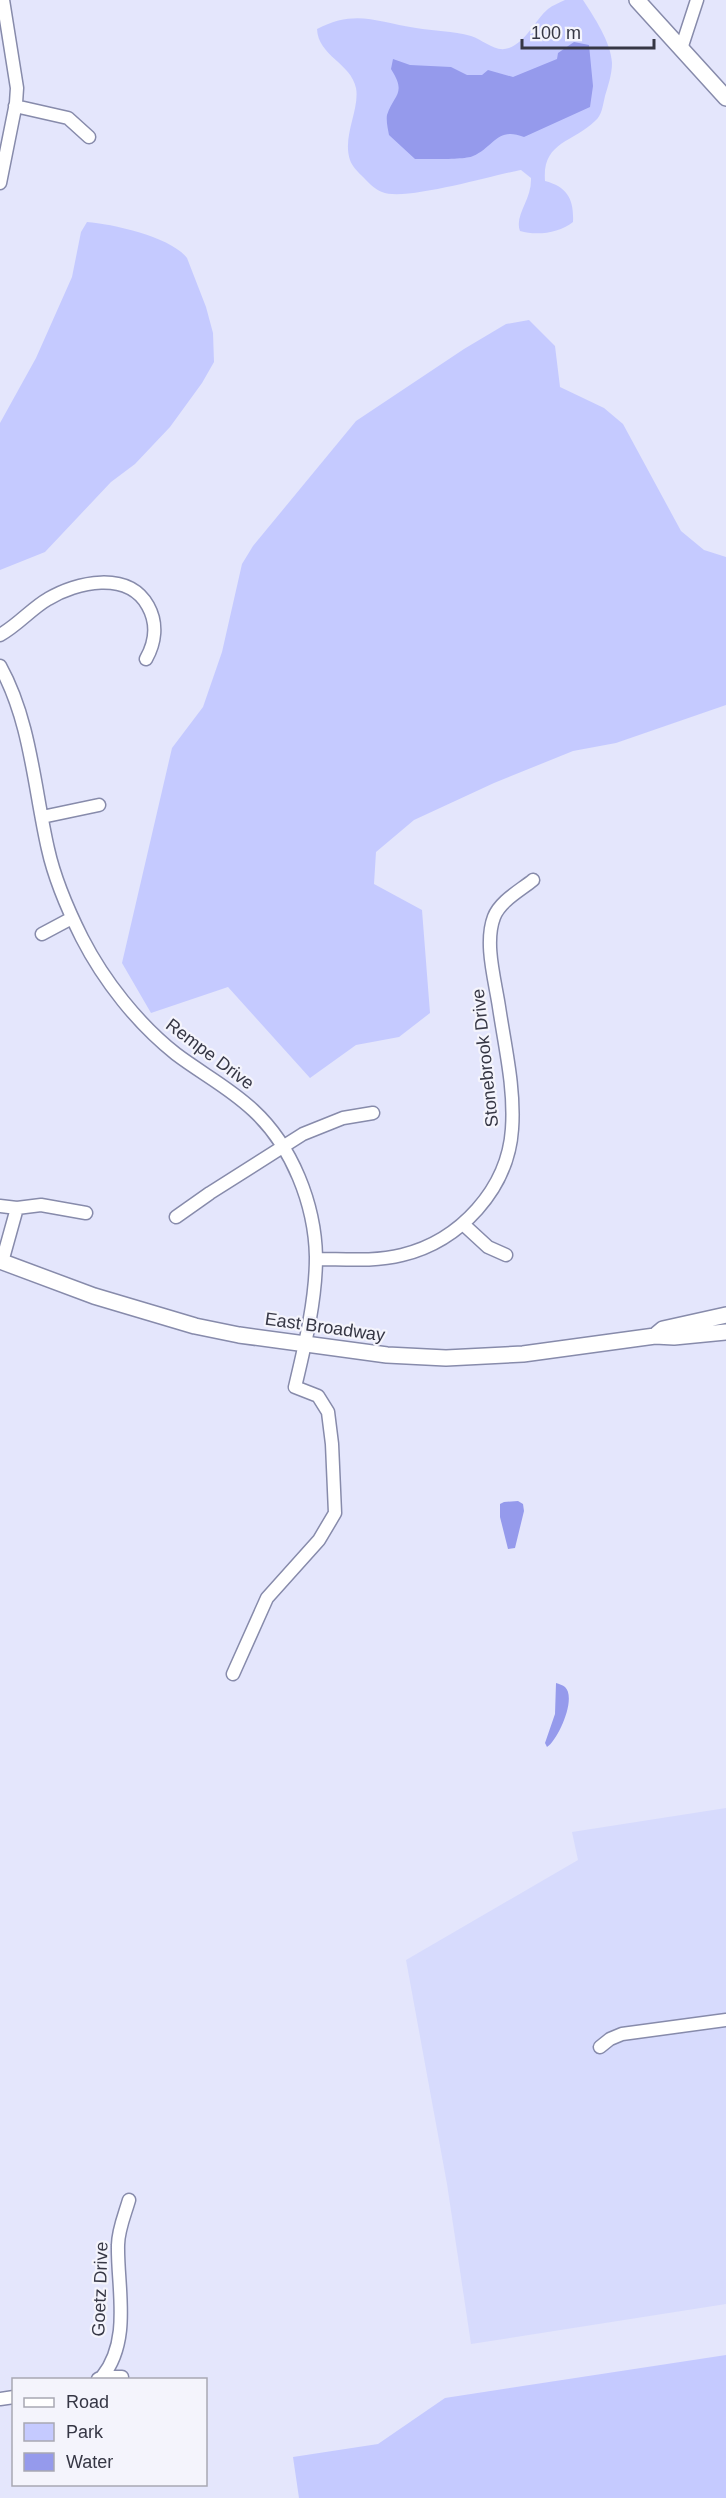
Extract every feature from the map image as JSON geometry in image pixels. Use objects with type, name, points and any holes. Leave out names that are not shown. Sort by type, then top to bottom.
[{"type":"main road","points":[[637,0],[726,98]]},
{"type":"main road","name":"East Broadway","points":[[1,1262],[157,1316],[239,1335],[395,1356],[461,1358],[537,1353],[655,1336],[674,1337],[726,1332]]},
{"type":"main road","name":"East Broadway","points":[[655,1336],[663,1329],[726,1315]]},
{"type":"street","points":[[1,178],[15,106],[16,88],[3,0]]},
{"type":"street","points":[[681,49],[698,0]]},
{"type":"street","points":[[15,106],[68,118],[89,137]]},
{"type":"street","points":[[0,635],[20,622],[45,600],[62,591],[94,583],[110,582],[134,591],[144,600],[150,610],[154,638],[146,659]]},
{"type":"street","name":"Rempe Drive","points":[[0,666],[22,717],[58,885],[72,918],[108,979],[153,1035],[254,1111],[283,1147],[298,1176],[313,1227],[316,1259],[306,1344],[295,1387],[318,1396],[328,1412],[332,1444],[334,1512],[319,1540],[267,1598],[233,1674]]},
{"type":"street","points":[[42,817],[99,805]]},
{"type":"street","name":"Stonebrook Drive","points":[[316,1259],[367,1259],[402,1255],[435,1243],[463,1224],[485,1200],[497,1181],[507,1156],[512,1132],[512,1096],[492,956],[491,928],[498,910],[533,880]]},
{"type":"street","points":[[42,934],[72,918]]},
{"type":"street","points":[[176,1217],[283,1147],[322,1125],[373,1113]]},
{"type":"street","points":[[0,1206],[17,1208],[41,1205],[86,1213]]},
{"type":"street","points":[[1,1262],[17,1208]]},
{"type":"street","points":[[463,1224],[488,1247],[506,1255]]},
{"type":"street","points":[[600,2047],[610,2039],[622,2034],[726,2020]]},
{"type":"street","name":"Goetz Drive","points":[[100,2378],[109,2368],[117,2343],[121,2304],[117,2242],[129,2200]]},
{"type":"street","name":"Goetz Drive","points":[[100,2378],[122,2377]]},
{"type":"shaded area","points":[[726,1808],[726,2304],[471,2344],[447,2184],[406,1960],[578,1860],[572,1832]]},
{"type":"green space","points":[[565,0],[583,0],[605,38],[612,63],[610,80],[599,116],[553,151],[545,168],[545,181],[559,187],[571,201],[573,222],[561,229],[548,232],[520,231],[519,219],[531,186],[531,178],[521,170],[429,191],[393,194],[376,189],[355,168],[350,160],[348,142],[356,105],[356,88],[348,72],[323,46],[317,29],[343,20],[366,19],[464,34],[504,49],[520,41],[548,9]]},
{"type":"green space","points":[[87,222],[126,229],[155,238],[168,244],[187,258],[206,307],[213,333],[214,362],[202,383],[170,427],[135,464],[111,482],[45,552],[0,570],[0,423],[36,358],[72,277],[81,232]]},
{"type":"green space","points":[[529,320],[555,346],[560,387],[604,408],[623,424],[681,531],[704,550],[726,557],[726,705],[616,743],[573,751],[494,783],[414,820],[376,852],[374,884],[422,910],[430,1013],[399,1037],[356,1045],[310,1078],[228,987],[151,1013],[122,963],[172,748],[203,707],[222,652],[242,564],[253,546],[356,421],[464,349],[506,324]]},
{"type":"green space","points":[[726,2355],[726,2498],[299,2498],[293,2457],[378,2444],[445,2398]]},
{"type":"water","points":[[574,42],[589,45],[593,86],[590,107],[524,137],[515,134],[502,136],[469,157],[415,159],[389,135],[387,115],[399,89],[391,69],[393,59],[410,65],[451,67],[467,75],[482,75],[488,70],[513,77],[557,59],[558,53]]},
{"type":"water","points":[[518,1501],[523,1504],[524,1511],[515,1548],[508,1549],[500,1517],[500,1504]]},
{"type":"water","points":[[556,1683],[565,1687],[569,1700],[561,1728],[547,1747],[545,1743],[555,1714]]}]
